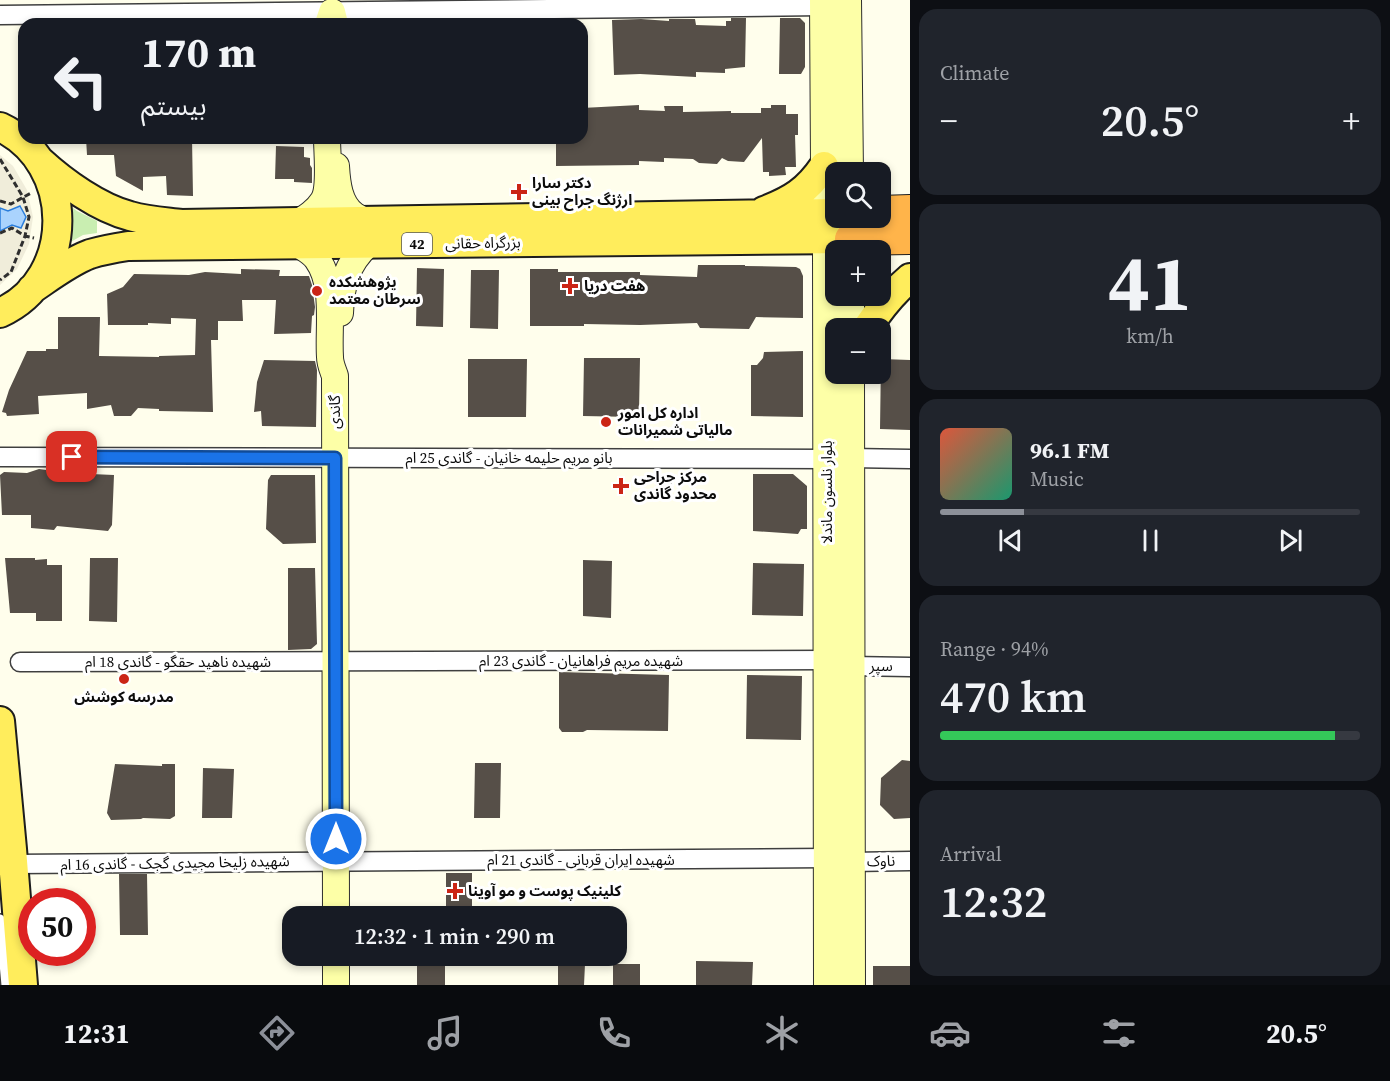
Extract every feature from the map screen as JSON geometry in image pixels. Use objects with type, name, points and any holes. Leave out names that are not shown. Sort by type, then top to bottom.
[{"type":"highway","points":[[891,212],[910,211]]},
{"type":"highway","name":"بزرگراه حقانی","points":[[840,229],[910,238]]},
{"type":"main road","name":"بلوار نلسون ماندلا","points":[[837,162],[848,0]]},
{"type":"main road","name":"بلوار نلسون ماندلا","points":[[823,3],[836,162]]},
{"type":"main road","name":"بزرگراه حقانی","points":[[5,127],[18,138]]},
{"type":"main road","name":"بزرگراه حقانی","points":[[24,144],[46,173],[105,206],[132,217],[181,224],[298,234]]},
{"type":"main road","points":[[298,234],[325,196],[327,144]]},
{"type":"main road","points":[[335,376],[339,360],[342,289],[352,261],[367,233],[341,196],[337,177],[336,144]]},
{"type":"main road","points":[[0,337],[17,301],[46,268],[55,243],[58,213],[46,173]]},
{"type":"main road","points":[[757,214],[800,193],[825,176]]},
{"type":"main road","name":"بزرگراه حقانی","points":[[367,233],[757,214],[840,229]]},
{"type":"main road","name":"بلوار نلسون ماندلا","points":[[827,985],[839,860],[840,229]]},
{"type":"main road","name":"بزرگراه حقانی","points":[[17,301],[60,270],[88,255],[128,246],[298,234],[840,229]]},
{"type":"main road","name":"گاندی","points":[[298,234],[325,274],[330,303],[330,360],[335,376],[336,906]]},
{"type":"main road","points":[[874,318],[900,286],[910,278]]},
{"type":"main road","name":"بلوار نلسون ماندلا","points":[[839,459],[850,384]]},
{"type":"main road","points":[[0,721],[23,985]]},
{"type":"main road","name":"بلوار نلسون ماندلا","points":[[839,860],[852,985]]},
{"type":"main road","points":[[336,966],[336,985]]},
{"type":"street","points":[[0,15],[332,15],[823,3]]},
{"type":"street","name":"بانو مریم حلیمه خانیان - گاندی 25 ام","points":[[0,457],[910,459]]},
{"type":"street","name":"شهیده ناهید حقگو - گاندی 18 ام","points":[[20,663],[336,662]]},
{"type":"street","name":"شهیده مریم فراهانیان - گاندی 23 ام","points":[[336,662],[839,663]]},
{"type":"street","name":"سپر","points":[[839,663],[910,667]]},
{"type":"street","name":"شهیده ایران قربانی - گاندی 21 ام","points":[[336,861],[839,860]]},
{"type":"street","name":"ناوک","points":[[839,860],[910,861]]},
{"type":"street","name":"شهیده زلیخا مجیدی گجک - گاندی 16 ام","points":[[14,864],[336,861]]},
{"type":"lane","points":[[0,919],[6,985]]},
{"type":"path","points":[[0,159],[23,197],[29,217],[25,236],[11,272],[0,280]]},
{"type":"path","points":[[0,201],[11,204],[23,197],[46,173]]},
{"type":"path","points":[[0,233],[12,228],[25,236],[55,243]]},
{"type":"green space","points":[[68,204],[97,221],[97,233],[83,235],[67,244],[70,224]]},
{"type":"shaded area","points":[[0,155],[13,166],[27,190],[33,217],[29,244],[17,269],[0,285]]},
{"type":"water","points":[[20,206],[26,217],[21,228],[12,225],[0,231],[0,208],[8,211]]},
{"type":"building","points":[[731,18],[746,18],[745,67],[725,69],[725,73],[696,72],[696,77],[614,75],[612,20],[695,19],[696,25],[726,26],[726,21],[731,21]]},
{"type":"building","points":[[780,18],[800,18],[805,23],[805,67],[801,74],[779,74]]},
{"type":"building","points":[[639,105],[639,110],[665,111],[664,106],[683,106],[683,112],[761,113],[761,108],[786,105],[786,114],[798,114],[798,135],[795,135],[796,167],[785,167],[786,175],[769,176],[769,172],[763,172],[762,138],[744,162],[728,161],[722,158],[717,164],[699,163],[693,159],[664,158],[664,162],[639,161],[639,165],[556,166],[556,144],[588,144],[588,108]]},
{"type":"building","points":[[86,144],[192,144],[193,196],[167,195],[166,176],[143,177],[143,191],[116,176],[114,155],[87,155]]},
{"type":"building","points":[[276,146],[304,147],[304,157],[310,158],[312,183],[294,182],[294,179],[275,179]]},
{"type":"building","points":[[698,265],[796,267],[800,269],[803,276],[803,318],[756,317],[749,329],[700,328],[697,323],[530,326],[530,269],[558,269],[558,272],[640,272],[640,275],[697,277]]},
{"type":"building","points":[[417,268],[444,269],[443,327],[416,326]]},
{"type":"building","points":[[241,269],[280,270],[279,276],[309,276],[315,307],[311,333],[274,334],[276,300],[242,300],[243,321],[218,321],[218,340],[211,340],[213,412],[159,411],[159,409],[138,408],[131,416],[114,416],[111,405],[87,409],[87,393],[38,396],[39,414],[7,416],[2,412],[9,390],[27,351],[58,349],[58,317],[100,317],[99,356],[195,355],[196,319],[171,318],[171,324],[108,325],[107,294],[123,287],[134,274],[189,275],[205,272],[241,274]]},
{"type":"building","points":[[471,270],[499,270],[498,329],[470,328]]},
{"type":"building","points":[[803,351],[803,417],[751,416],[751,365],[757,365],[763,358],[764,352]]},
{"type":"building","points":[[584,358],[640,358],[639,412],[635,417],[583,416]]},
{"type":"building","points":[[468,359],[527,359],[526,417],[468,417]]},
{"type":"building","points":[[891,359],[910,360],[910,430],[880,429],[881,384],[891,384]]},
{"type":"building","points":[[264,360],[315,361],[317,370],[316,427],[262,426],[261,411],[254,412],[257,382]]},
{"type":"building","points":[[39,469],[114,475],[112,525],[108,531],[57,526],[54,530],[31,528],[31,515],[2,515],[0,475],[4,472],[27,473]]},
{"type":"building","points":[[753,474],[793,474],[807,486],[807,529],[801,529],[798,534],[753,531]]},
{"type":"building","points":[[271,475],[315,475],[316,543],[283,544],[266,529],[268,480]]},
{"type":"building","points":[[5,558],[47,559],[47,565],[62,565],[62,621],[36,621],[36,613],[10,613]]},
{"type":"building","points":[[90,558],[118,558],[117,622],[89,621]]},
{"type":"building","points":[[583,560],[612,561],[611,618],[583,616]]},
{"type":"building","points":[[753,563],[804,564],[803,616],[752,615]]},
{"type":"building","points":[[288,568],[315,568],[317,644],[311,649],[288,650]]},
{"type":"building","points":[[559,672],[669,675],[668,731],[562,732],[559,728]]},
{"type":"building","points":[[747,675],[802,676],[801,740],[746,739]]},
{"type":"building","points":[[902,760],[910,761],[910,818],[894,819],[880,805],[881,778]]},
{"type":"building","points":[[475,763],[501,763],[500,818],[474,818]]},
{"type":"building","points":[[115,764],[162,766],[162,764],[175,764],[175,816],[170,819],[111,820],[107,813]]},
{"type":"building","points":[[203,768],[234,769],[232,818],[202,818]]},
{"type":"building","points":[[446,873],[472,873],[472,906],[446,906]]},
{"type":"building","points":[[119,874],[147,874],[148,935],[120,935]]},
{"type":"building","points":[[696,961],[753,962],[752,985],[696,985]]},
{"type":"building","points":[[640,964],[640,985],[613,985],[613,966]]},
{"type":"building","points":[[417,966],[445,966],[445,985],[417,985]]},
{"type":"building","points":[[558,966],[585,966],[584,985],[558,985]]},
{"type":"building","points":[[873,966],[910,966],[910,985],[873,985]]},
{"type":"place","name":"دکتر سارا ارژنگ جراح بینی","points":[[519,192]]},
{"type":"place","name":"هفت دریا","points":[[570,286]]},
{"type":"place","name":"پژوهشکده سرطان معتمد","points":[[317,291]]},
{"type":"place","name":"اداره کل امور مالیاتی شمیرانات","points":[[606,422]]},
{"type":"place","name":"مرکز جراحی محدود گاندی","points":[[621,486]]},
{"type":"place","name":"مدرسه کوشش","points":[[124,679]]},
{"type":"place","name":"کلینیک پوست و مو آوینا","points":[[455,891]]},
{"type":"route","points":[[72,457],[335,458],[336,839]]}]
